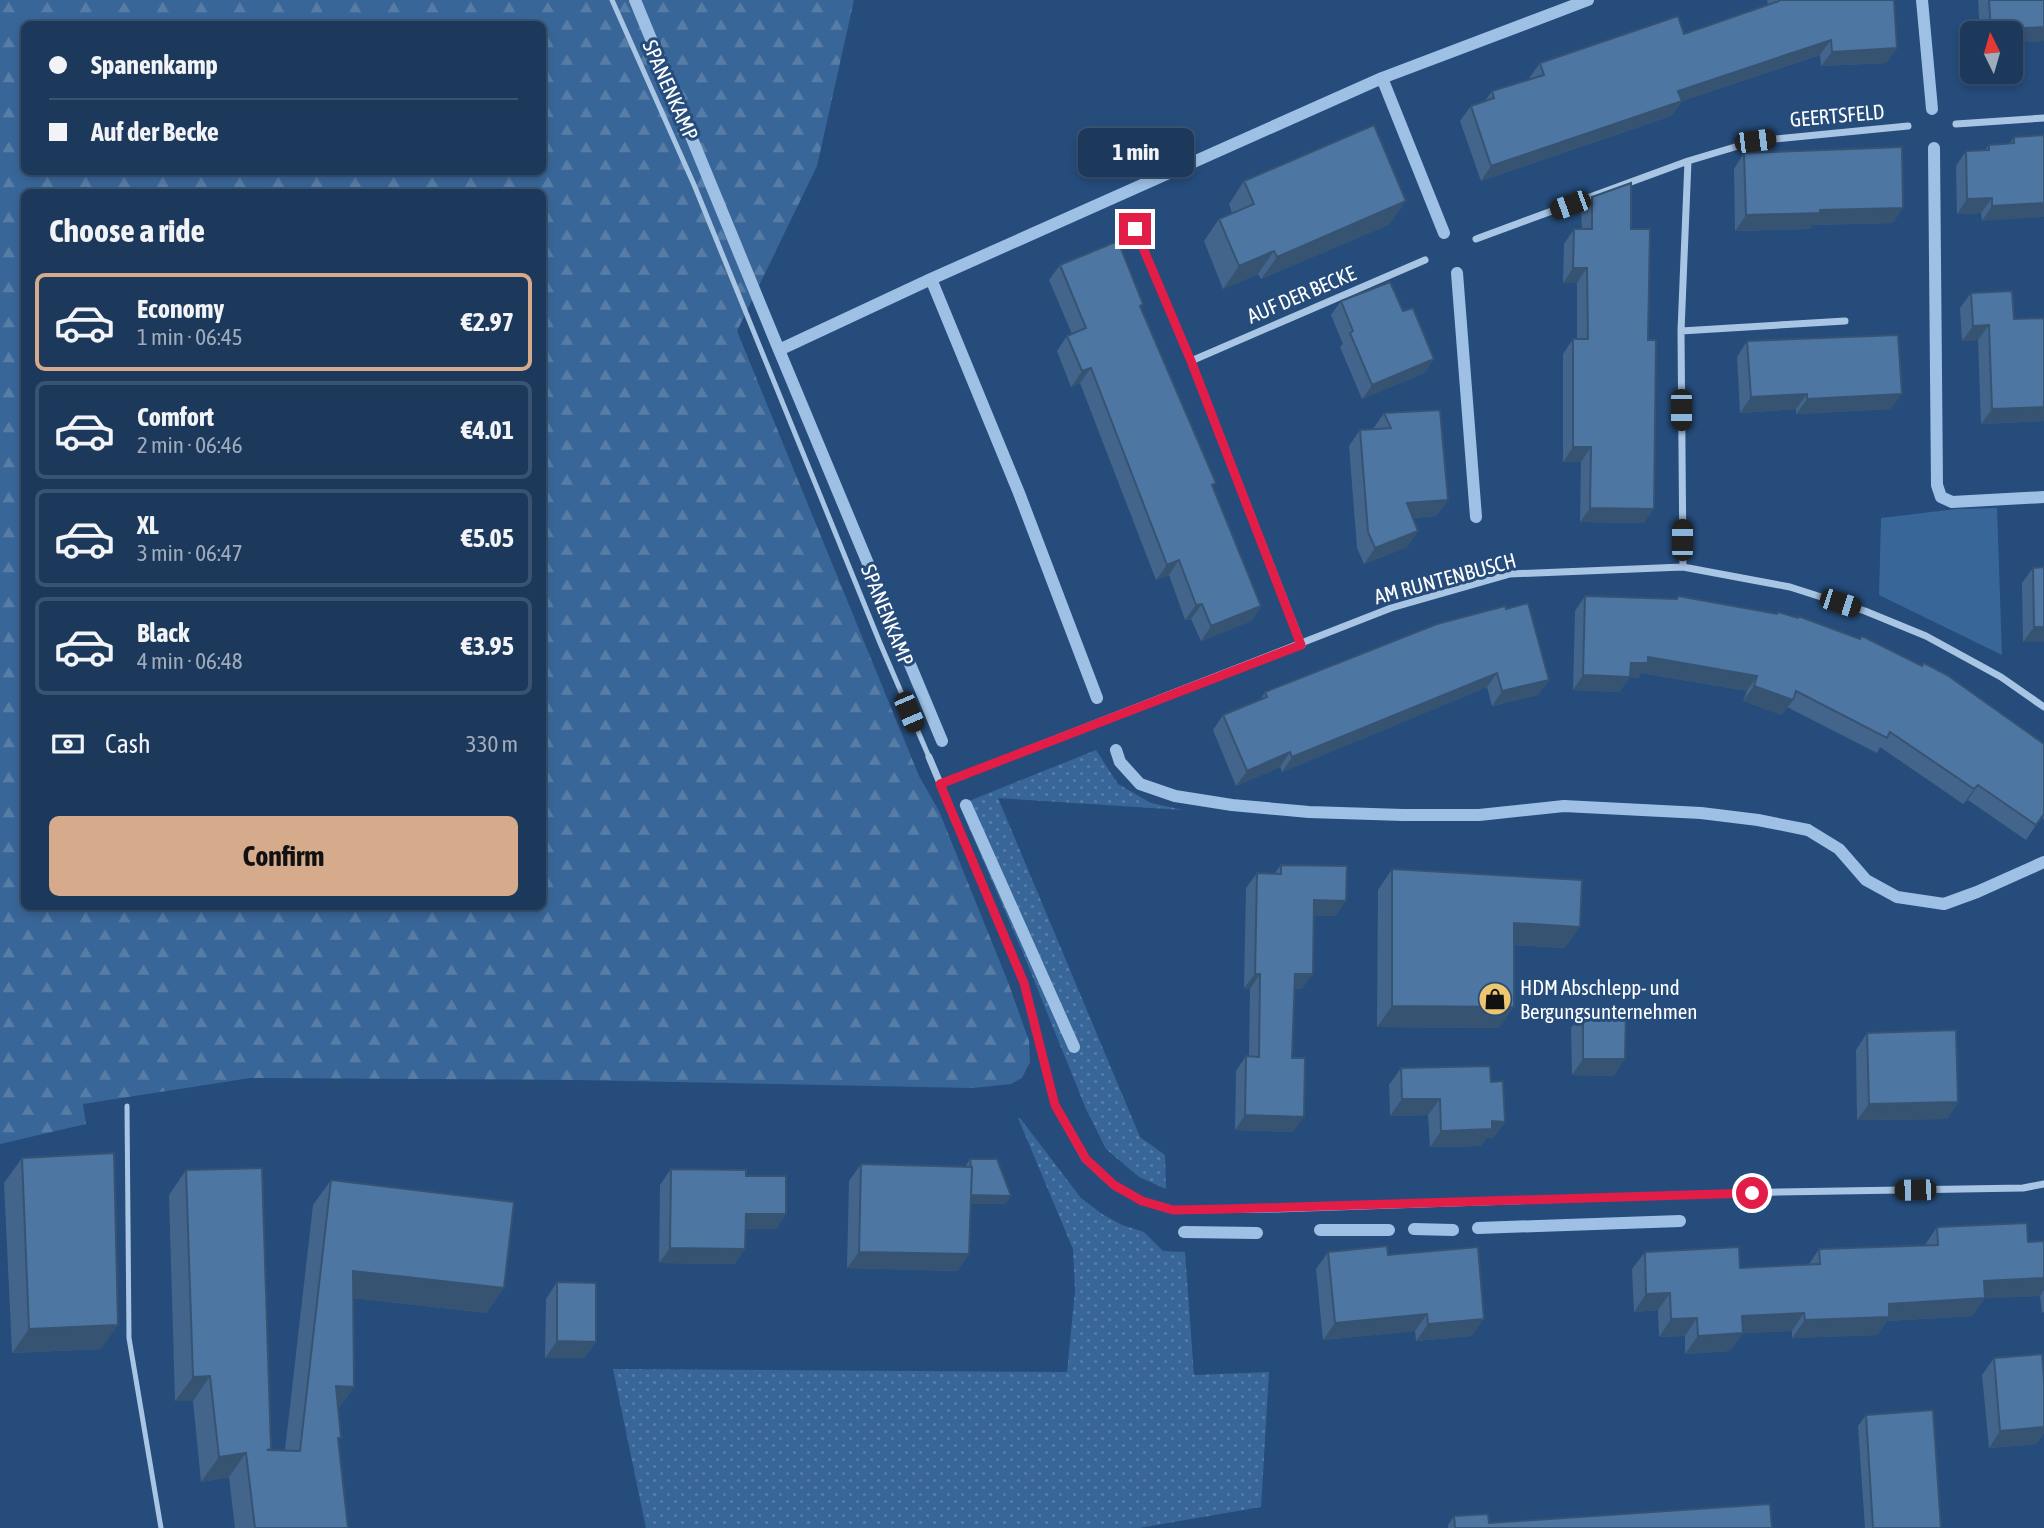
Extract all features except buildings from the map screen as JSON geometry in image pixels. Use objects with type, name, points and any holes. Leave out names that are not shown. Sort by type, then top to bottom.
[{"type":"street","points":[[1956,124],[2044,118]]},
{"type":"street","name":"GEERTSFELD","points":[[1476,239],[1688,162],[1755,141],[1908,126]]},
{"type":"street","points":[[1683,566],[1681,331],[1688,162]]},
{"type":"street","points":[[1135,229],[1191,361],[1301,645]]},
{"type":"street","name":"AUF DER BECKE","points":[[1191,361],[1425,260]]},
{"type":"street","points":[[1681,331],[1845,321]]},
{"type":"street","name":"AM RUNTENBUSCH","points":[[940,784],[1391,608],[1510,574],[1683,566],[1790,587],[1866,611],[1926,636],[2001,677],[2044,707]]},
{"type":"street","name":"SPANENKAMP","points":[[929,757],[1024,983],[1055,1105],[1086,1159],[1114,1185],[1142,1201],[1173,1210],[1276,1209],[1779,1192],[2023,1188],[2044,1184]]},
{"type":"lane","name":"SPANENKAMP","points":[[612,0],[695,187],[875,631],[929,757]]},
{"type":"lane","points":[[127,1106],[129,1338],[161,1528]]},
{"type":"green space","points":[[0,0],[854,0],[817,166],[737,331],[919,776],[939,811],[1008,982],[1029,1041],[1030,1062],[1022,1078],[1011,1084],[973,1088],[576,1080],[250,1078],[83,1104],[86,1124],[0,1144]]},
{"type":"green space","points":[[1997,508],[2002,655],[1879,595],[1881,518],[1956,509]]},
{"type":"green space","points":[[1096,750],[1118,784],[1151,803],[1183,810],[998,798],[1140,1137],[1165,1155],[1166,1189],[1139,1177],[1106,1149],[1086,1109],[959,805]]},
{"type":"green space","points":[[1018,1118],[1081,1198],[1122,1225],[1144,1232],[1163,1251],[1185,1252],[1194,1375],[1269,1372],[1261,1507],[1139,1528],[646,1528],[613,1369],[1067,1372],[1075,1291],[1073,1249]]},
{"type":"waterway","points":[[635,0],[779,350],[931,279],[1382,78],[1588,0]]},
{"type":"waterway","points":[[1922,0],[1932,109]]},
{"type":"waterway","points":[[1382,78],[1444,233]]},
{"type":"waterway","points":[[1934,148],[1937,485],[1941,497],[1952,502],[2044,497]]},
{"type":"waterway","points":[[1457,273],[1476,517]]},
{"type":"waterway","points":[[931,279],[1019,493],[1097,698]]},
{"type":"waterway","points":[[779,350],[942,741]]},
{"type":"waterway","points":[[1116,750],[1120,762],[1140,784],[1175,796],[1232,805],[1309,812],[1403,815],[1479,815],[1564,806],[1701,813],[1758,820],[1808,830],[1839,849],[1866,880],[1897,897],[1944,904],[2044,862]]},
{"type":"waterway","points":[[966,805],[1074,1047]]},
{"type":"waterway","points":[[1478,1228],[1680,1221]]},
{"type":"waterway","points":[[1414,1229],[1453,1230]]},
{"type":"waterway","points":[[1320,1230],[1389,1230]]},
{"type":"waterway","points":[[1184,1232],[1257,1233]]},
{"type":"place","name":"HDM Abschlepp- und Bergungsunternehmen","points":[[1495,999]]},
{"type":"route","points":[[1135,229],[1191,361],[1301,645],[940,784],[1024,983],[1055,1105],[1066,1128],[1086,1159],[1114,1185],[1142,1201],[1173,1210],[1752,1193]]}]
